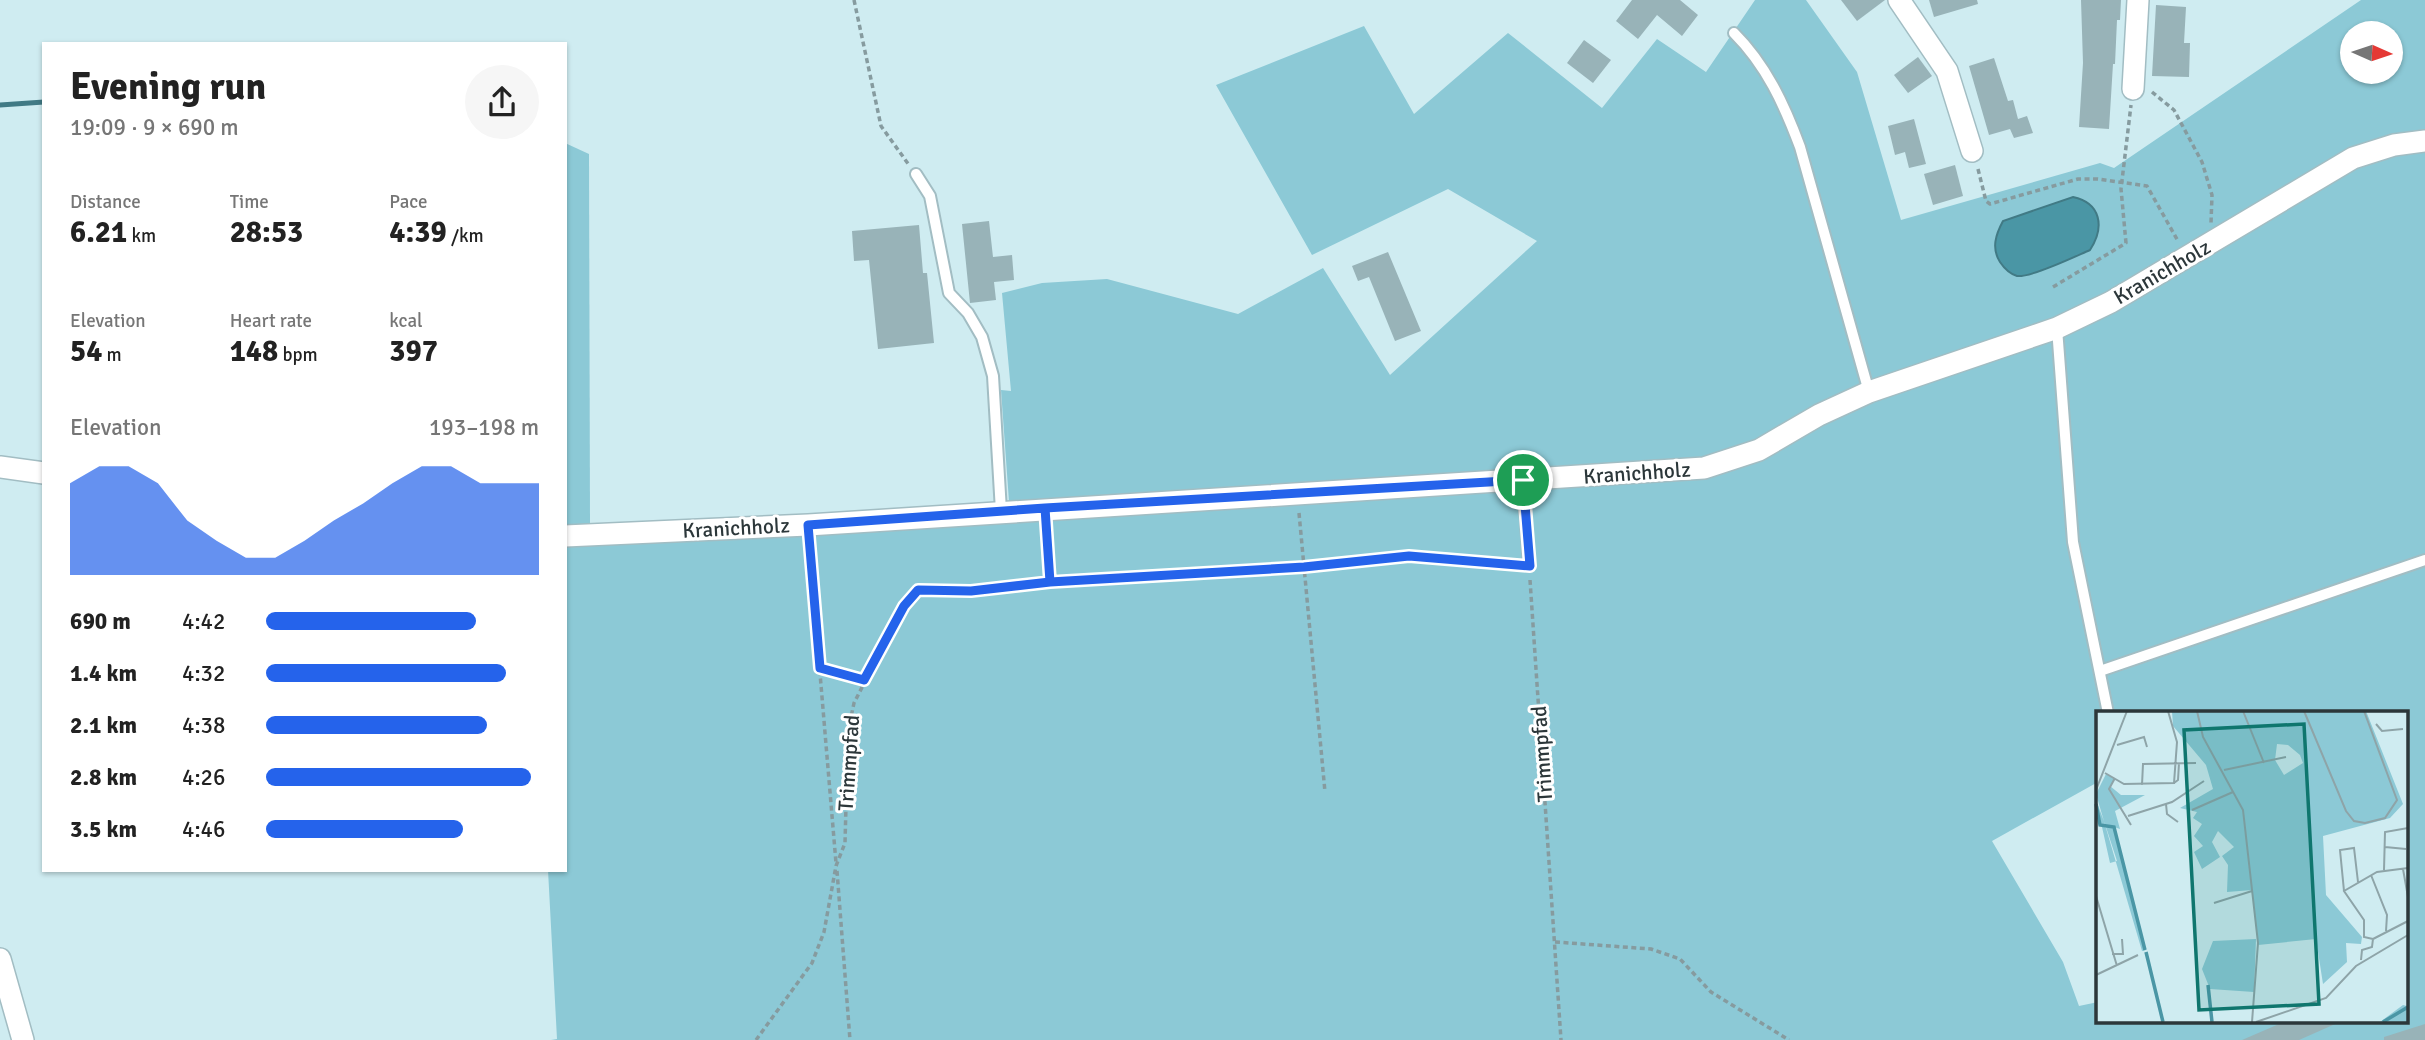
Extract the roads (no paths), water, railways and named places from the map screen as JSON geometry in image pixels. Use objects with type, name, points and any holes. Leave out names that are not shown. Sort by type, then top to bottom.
[{"type":"street","points":[[1899,0],[1947,71],[1972,150]]},
{"type":"street","points":[[2133,89],[2138,0]]},
{"type":"street","name":"Kranichholz","points":[[567,536],[808,525],[1704,468],[1759,450],[1819,415],[1869,392],[2057,328],[2110,302],[2353,158],[2393,145],[2425,141]]},
{"type":"street","points":[[0,467],[42,473]]},
{"type":"street","points":[[0,959],[23,1040]]},
{"type":"lane","points":[[1734,33],[1750,50],[1771,81],[1800,147],[1869,392]]},
{"type":"lane","points":[[916,174],[930,197],[949,293],[968,313],[989,356],[993,376],[1001,511]]},
{"type":"lane","points":[[2057,328],[2073,542],[2108,711]]},
{"type":"lane","points":[[1523,480],[1530,566]]},
{"type":"lane","points":[[2100,671],[2425,560]]},
{"type":"waterway","points":[[0,105],[42,102]]}]
